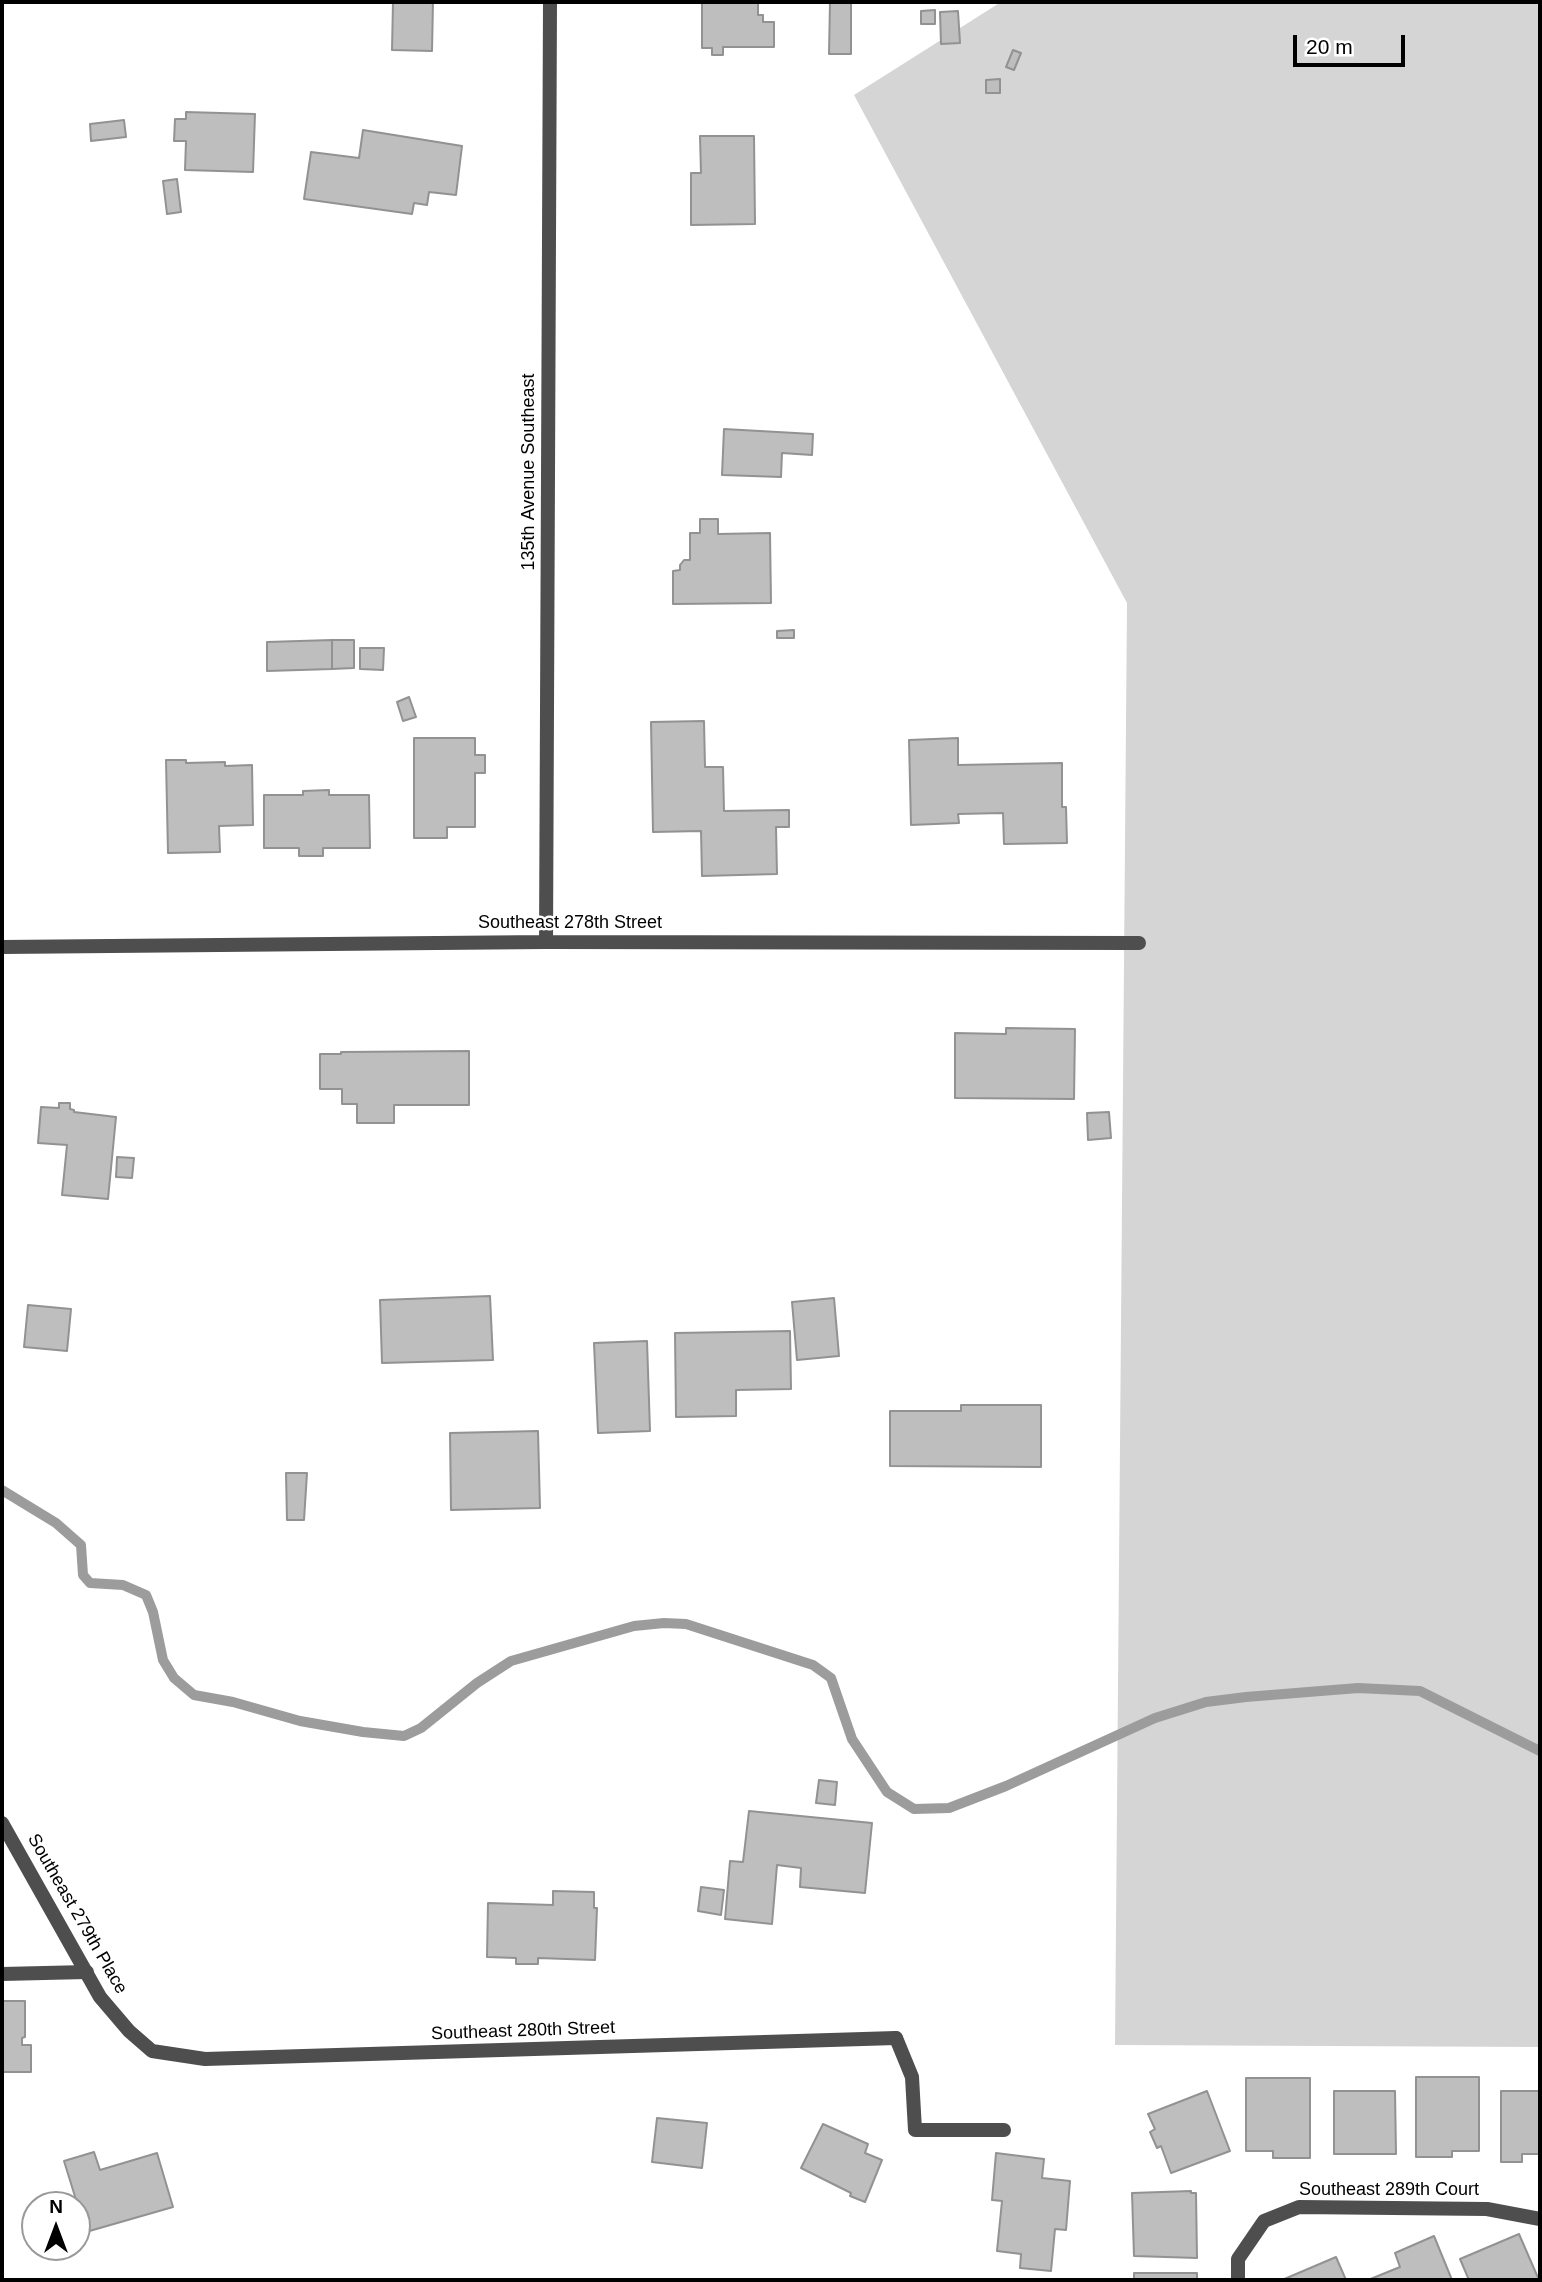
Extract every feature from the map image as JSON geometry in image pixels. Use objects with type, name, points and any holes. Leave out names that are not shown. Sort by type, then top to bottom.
[{"type":"street","name":"135th Avenue Southeast","points":[[547,942],[550,2]]},
{"type":"street","name":"Southeast 278th Street","points":[[2,947],[547,942],[1139,943]]},
{"type":"street","name":"Southeast 279th Place","points":[[2,1823],[100,1997],[129,2031],[152,2051]]},
{"type":"street","points":[[2,1974],[86,1972]]},
{"type":"street","name":"Southeast 280th Street","points":[[152,2051],[219,2059],[896,2038],[912,2077],[915,2130],[1004,2130]]},
{"type":"street","name":"Southeast 289th Court","points":[[1238,2280],[1238,2259],[1264,2221],[1299,2207],[1487,2209],[1540,2219]]},
{"type":"shaded area","points":[[1001,2],[1540,2],[1540,2047],[1115,2045],[1127,603],[854,95]]},
{"type":"building","points":[[393,2],[433,2],[432,51],[392,50]]},
{"type":"building","points":[[702,2],[758,2],[758,15],[763,15],[763,22],[774,22],[774,47],[723,47],[723,55],[712,55],[712,48],[702,48]]},
{"type":"building","points":[[830,2],[851,2],[851,54],[829,54]]},
{"type":"building","points":[[935,10],[935,24],[921,24],[921,11]]},
{"type":"building","points":[[958,11],[960,43],[941,44],[940,12]]},
{"type":"building","points":[[1013,50],[1021,53],[1014,70],[1006,67]]},
{"type":"building","points":[[1000,79],[1000,93],[986,93],[986,80]]},
{"type":"building","points":[[186,112],[255,114],[253,172],[185,170],[186,141],[174,141],[175,119],[186,119]]},
{"type":"building","points":[[124,120],[126,137],[91,141],[90,124]]},
{"type":"building","points":[[363,130],[462,146],[456,195],[429,192],[427,205],[414,203],[412,214],[304,199],[311,152],[359,158]]},
{"type":"building","points":[[700,136],[754,136],[755,224],[691,225],[691,173],[701,173]]},
{"type":"building","points":[[177,179],[181,212],[167,214],[163,181]]},
{"type":"building","points":[[724,429],[813,434],[812,455],[782,453],[781,477],[722,475]]},
{"type":"building","points":[[700,519],[718,519],[718,534],[770,533],[771,603],[673,604],[673,571],[680,570],[684,560],[690,560],[690,533],[700,533]]},
{"type":"building","points":[[794,630],[794,638],[777,638],[777,631]]},
{"type":"building","points":[[332,640],[354,640],[354,668],[332,669]]},
{"type":"building","points":[[332,640],[332,669],[267,671],[267,642]]},
{"type":"building","points":[[360,648],[384,648],[383,670],[360,669]]},
{"type":"building","points":[[409,697],[416,717],[403,721],[397,702]]},
{"type":"building","points":[[704,721],[705,767],[723,767],[724,811],[789,810],[789,827],[776,827],[777,874],[702,876],[701,831],[653,832],[651,722]]},
{"type":"building","points":[[414,738],[475,738],[475,755],[485,755],[485,773],[475,773],[475,827],[447,827],[447,838],[414,838]]},
{"type":"building","points":[[958,738],[958,765],[1062,763],[1062,807],[1066,807],[1067,843],[1004,844],[1003,813],[958,814],[959,823],[911,825],[909,740]]},
{"type":"building","points":[[166,760],[186,760],[186,763],[225,762],[225,766],[252,765],[253,825],[219,826],[220,852],[168,853]]},
{"type":"building","points":[[329,790],[329,795],[369,795],[370,848],[323,848],[323,856],[299,856],[299,848],[264,848],[264,795],[303,795],[303,791]]},
{"type":"building","points":[[1006,1028],[1075,1029],[1074,1099],[955,1098],[955,1033],[1006,1034]]},
{"type":"building","points":[[469,1051],[469,1105],[394,1105],[394,1123],[357,1123],[357,1104],[342,1104],[342,1089],[320,1089],[320,1054]]},
{"type":"building","points":[[59,1103],[70,1103],[70,1109],[74,1112],[116,1117],[108,1199],[62,1195],[67,1145],[38,1143],[41,1107],[59,1108]]},
{"type":"building","points":[[1109,1112],[1111,1138],[1088,1140],[1087,1113]]},
{"type":"building","points":[[117,1157],[134,1158],[132,1178],[116,1177]]},
{"type":"building","points":[[490,1296],[493,1360],[382,1363],[380,1300]]},
{"type":"building","points":[[834,1298],[839,1356],[797,1360],[792,1302]]},
{"type":"building","points":[[28,1305],[71,1309],[67,1351],[24,1347]]},
{"type":"building","points":[[790,1331],[791,1389],[736,1390],[736,1416],[676,1417],[675,1333]]},
{"type":"building","points":[[647,1341],[650,1431],[598,1433],[594,1343]]},
{"type":"building","points":[[961,1405],[1041,1405],[1041,1467],[890,1466],[890,1411],[961,1411]]},
{"type":"building","points":[[538,1431],[540,1508],[451,1510],[450,1433]]},
{"type":"building","points":[[286,1473],[307,1473],[304,1520],[287,1520]]},
{"type":"building","points":[[819,1780],[837,1782],[835,1805],[816,1803]]},
{"type":"building","points":[[749,1811],[872,1823],[865,1893],[800,1887],[801,1868],[777,1865],[772,1924],[725,1919],[730,1861],[743,1862]]},
{"type":"building","points":[[701,1887],[724,1890],[721,1915],[698,1911]]},
{"type":"building","points":[[553,1891],[594,1892],[594,1908],[597,1908],[595,1960],[538,1958],[538,1964],[516,1964],[516,1958],[487,1957],[488,1903],[553,1905]]},
{"type":"building","points":[[2,2001],[25,2001],[25,2037],[22,2038],[22,2045],[31,2045],[31,2072],[2,2072]]},
{"type":"building","points":[[1416,2077],[1479,2077],[1479,2151],[1452,2151],[1452,2157],[1416,2157]]},
{"type":"building","points":[[1246,2078],[1310,2078],[1310,2158],[1273,2158],[1273,2151],[1246,2151]]},
{"type":"building","points":[[1207,2091],[1230,2151],[1171,2173],[1161,2146],[1157,2148],[1150,2132],[1155,2129],[1148,2114]]},
{"type":"building","points":[[1334,2091],[1395,2091],[1396,2154],[1334,2154]]},
{"type":"building","points":[[1501,2091],[1540,2091],[1540,2154],[1522,2154],[1522,2162],[1501,2162]]},
{"type":"building","points":[[657,2118],[707,2123],[702,2168],[652,2162]]},
{"type":"building","points":[[823,2124],[868,2144],[865,2153],[882,2160],[865,2202],[801,2168]]},
{"type":"building","points":[[94,2152],[100,2170],[157,2153],[173,2207],[91,2231],[91,2191],[73,2191],[64,2161]]},
{"type":"building","points":[[996,2153],[1044,2159],[1042,2178],[1070,2181],[1066,2230],[1055,2229],[1051,2271],[1020,2268],[1021,2254],[997,2251],[1002,2201],[992,2200]]},
{"type":"building","points":[[1132,2193],[1196,2193],[1197,2258],[1134,2256]]},
{"type":"building","points":[[1519,2234],[1539,2280],[1469,2280],[1460,2259]]},
{"type":"building","points":[[1434,2236],[1452,2280],[1368,2280],[1400,2267],[1395,2253]]},
{"type":"building","points":[[1336,2257],[1346,2280],[1282,2280]]},
{"type":"building","points":[[1134,2273],[1197,2273],[1197,2280],[1134,2280]]},
{"type":"waterway","points":[[2,1490],[56,1523],[81,1545],[83,1575],[90,1583],[123,1585],[146,1595],[153,1612],[163,1660],[174,1678],[194,1695],[233,1702],[300,1721],[363,1732],[404,1736],[421,1728],[477,1683],[511,1661],[634,1626],[664,1623],[686,1624],[813,1665],[831,1678],[852,1739],[887,1792],[914,1809],[949,1808],[1006,1786],[1155,1718],[1206,1702],[1246,1697],[1358,1688],[1420,1691],[1540,1751]]}]
